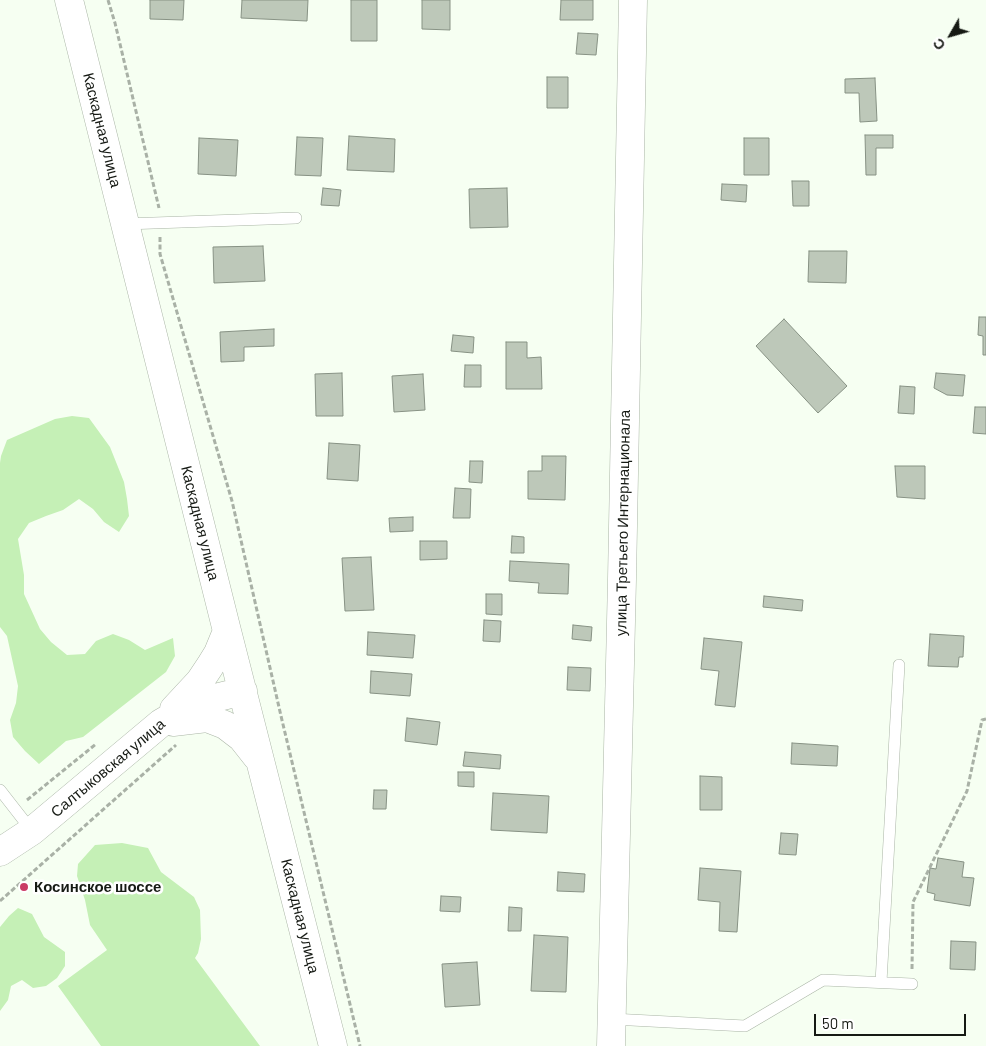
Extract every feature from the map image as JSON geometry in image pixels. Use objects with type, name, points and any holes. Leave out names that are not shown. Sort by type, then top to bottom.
[{"type":"street","name":"Каскадная улица","points":[[69,0],[333,1046]]},
{"type":"street","name":"улица Третьего Интернационала","points":[[611,1046],[623,570],[633,0]]},
{"type":"street","points":[[161,723],[200,681],[218,653],[227,631]]},
{"type":"street","name":"Салтыковская улица","points":[[0,852],[32,831],[161,723],[192,705],[243,691]]},
{"type":"street","points":[[161,723],[207,718],[225,725],[242,738],[260,760]]},
{"type":"street","name":"Салтыковская улица","points":[[0,866],[32,831]]},
{"type":"lane","points":[[125,224],[296,218]]},
{"type":"lane","points":[[881,982],[899,666]]},
{"type":"lane","points":[[0,790],[32,831]]},
{"type":"lane","points":[[612,1019],[745,1026],[823,980],[912,984]]},
{"type":"path","points":[[108,0],[159,207],[160,254],[232,501],[279,708],[360,1046]]},
{"type":"path","points":[[912,984],[913,902],[967,792],[982,720],[986,719]]},
{"type":"path","points":[[16,810],[100,741]]},
{"type":"path","points":[[0,901],[177,745]]},
{"type":"green space","points":[[72,416],[89,418],[110,447],[124,482],[129,516],[119,532],[104,522],[93,509],[79,499],[63,510],[29,523],[18,539],[24,575],[24,594],[40,629],[51,642],[67,655],[85,654],[96,641],[113,634],[129,640],[145,650],[173,638],[175,656],[166,672],[83,737],[66,741],[39,764],[13,737],[10,720],[16,703],[18,686],[7,636],[0,627],[0,463],[7,440],[55,419]]},
{"type":"green space","points":[[122,843],[148,848],[161,872],[194,897],[200,910],[201,939],[195,958],[260,1046],[101,1046],[58,986],[107,950],[90,925],[85,900],[77,876],[78,864],[95,845]]},
{"type":"green space","points":[[18,908],[32,914],[44,937],[65,952],[65,966],[57,978],[46,986],[33,988],[22,980],[11,986],[8,1000],[0,1011],[0,927]]},
{"type":"building","points":[[150,0],[184,0],[183,20],[150,19]]},
{"type":"building","points":[[242,0],[308,0],[307,21],[241,18]]},
{"type":"building","points":[[351,0],[377,0],[377,41],[351,41]]},
{"type":"building","points":[[422,0],[450,0],[450,30],[422,29]]},
{"type":"building","points":[[561,0],[593,0],[593,20],[560,20]]},
{"type":"building","points":[[578,33],[598,34],[596,55],[576,54]]},
{"type":"building","points":[[547,77],[568,77],[568,108],[547,108]]},
{"type":"building","points":[[875,78],[877,121],[860,122],[859,93],[845,93],[845,79]]},
{"type":"building","points":[[865,135],[893,135],[893,148],[876,148],[876,175],[866,175]]},
{"type":"building","points":[[349,136],[395,139],[394,172],[347,170]]},
{"type":"building","points":[[297,137],[323,138],[321,176],[295,175]]},
{"type":"building","points":[[199,138],[238,140],[236,176],[198,174]]},
{"type":"building","points":[[744,138],[769,138],[769,175],[744,175]]},
{"type":"building","points":[[792,181],[809,181],[809,206],[793,206]]},
{"type":"building","points":[[722,184],[747,185],[746,202],[721,200]]},
{"type":"building","points":[[323,188],[341,190],[339,206],[321,205]]},
{"type":"building","points":[[507,188],[508,227],[470,228],[469,189]]},
{"type":"building","points":[[263,246],[265,281],[214,283],[213,247]]},
{"type":"building","points":[[809,251],[847,251],[846,283],[808,282]]},
{"type":"building","points":[[979,317],[986,317],[986,355],[983,355],[983,336],[978,335]]},
{"type":"building","points":[[784,319],[847,386],[818,413],[756,346]]},
{"type":"building","points":[[274,329],[274,346],[244,347],[244,361],[221,362],[220,332]]},
{"type":"building","points":[[453,335],[474,337],[473,353],[451,351]]},
{"type":"building","points":[[506,342],[527,342],[527,358],[541,357],[542,389],[506,389]]},
{"type":"building","points":[[465,365],[481,365],[481,387],[464,387]]},
{"type":"building","points":[[342,373],[343,416],[316,416],[315,374]]},
{"type":"building","points":[[936,373],[965,375],[963,396],[947,395],[934,388]]},
{"type":"building","points":[[423,374],[425,410],[394,412],[392,376]]},
{"type":"building","points":[[900,386],[915,387],[914,414],[898,413]]},
{"type":"building","points":[[975,407],[986,407],[986,434],[973,433]]},
{"type":"building","points":[[329,443],[360,445],[358,481],[327,479]]},
{"type":"building","points":[[542,456],[566,456],[565,500],[528,499],[528,471],[542,471]]},
{"type":"building","points":[[470,461],[483,461],[482,483],[469,482]]},
{"type":"building","points":[[895,466],[925,466],[925,499],[897,497]]},
{"type":"building","points":[[455,488],[471,489],[470,518],[453,518]]},
{"type":"building","points":[[413,517],[413,531],[390,532],[389,518]]},
{"type":"building","points":[[512,536],[524,537],[524,553],[511,553]]},
{"type":"building","points":[[420,541],[447,541],[447,559],[420,560]]},
{"type":"building","points":[[371,557],[374,610],[345,611],[342,558]]},
{"type":"building","points":[[510,561],[569,564],[568,594],[538,593],[539,583],[509,581]]},
{"type":"building","points":[[486,594],[502,594],[502,615],[486,614]]},
{"type":"building","points":[[764,596],[803,600],[802,611],[763,607]]},
{"type":"building","points":[[484,620],[501,621],[500,642],[483,641]]},
{"type":"building","points":[[573,625],[592,627],[591,641],[572,639]]},
{"type":"building","points":[[368,632],[415,635],[413,658],[367,655]]},
{"type":"building","points":[[930,634],[964,636],[963,657],[959,657],[958,667],[928,666]]},
{"type":"building","points":[[704,638],[742,642],[735,707],[715,705],[719,671],[701,669]]},
{"type":"building","points":[[568,667],[591,668],[590,691],[567,690]]},
{"type":"building","points":[[371,671],[412,674],[410,696],[370,693]]},
{"type":"building","points":[[407,718],[440,722],[437,745],[405,741]]},
{"type":"building","points":[[792,743],[838,746],[837,766],[791,764]]},
{"type":"building","points":[[465,752],[501,755],[500,769],[463,766]]},
{"type":"building","points":[[458,772],[474,772],[474,787],[458,786]]},
{"type":"building","points":[[700,776],[722,777],[722,810],[700,810]]},
{"type":"building","points":[[374,790],[387,790],[386,809],[373,809]]},
{"type":"building","points":[[493,793],[549,796],[547,833],[491,830]]},
{"type":"building","points":[[781,833],[798,834],[796,855],[779,854]]},
{"type":"building","points":[[938,858],[964,862],[962,877],[974,878],[970,906],[934,900],[935,894],[927,892],[930,868],[936,869]]},
{"type":"building","points":[[700,868],[741,871],[737,932],[719,931],[720,902],[698,900]]},
{"type":"building","points":[[558,872],[585,874],[584,892],[557,891]]},
{"type":"building","points":[[441,896],[461,897],[460,912],[440,911]]},
{"type":"building","points":[[509,907],[522,908],[521,931],[508,931]]},
{"type":"building","points":[[534,935],[568,937],[566,992],[531,991]]},
{"type":"building","points":[[951,941],[976,942],[975,970],[950,969]]},
{"type":"building","points":[[477,962],[480,1005],[445,1007],[442,964]]},
{"type":"place","name":"Косинское шоссе","points":[[24,887]]}]
